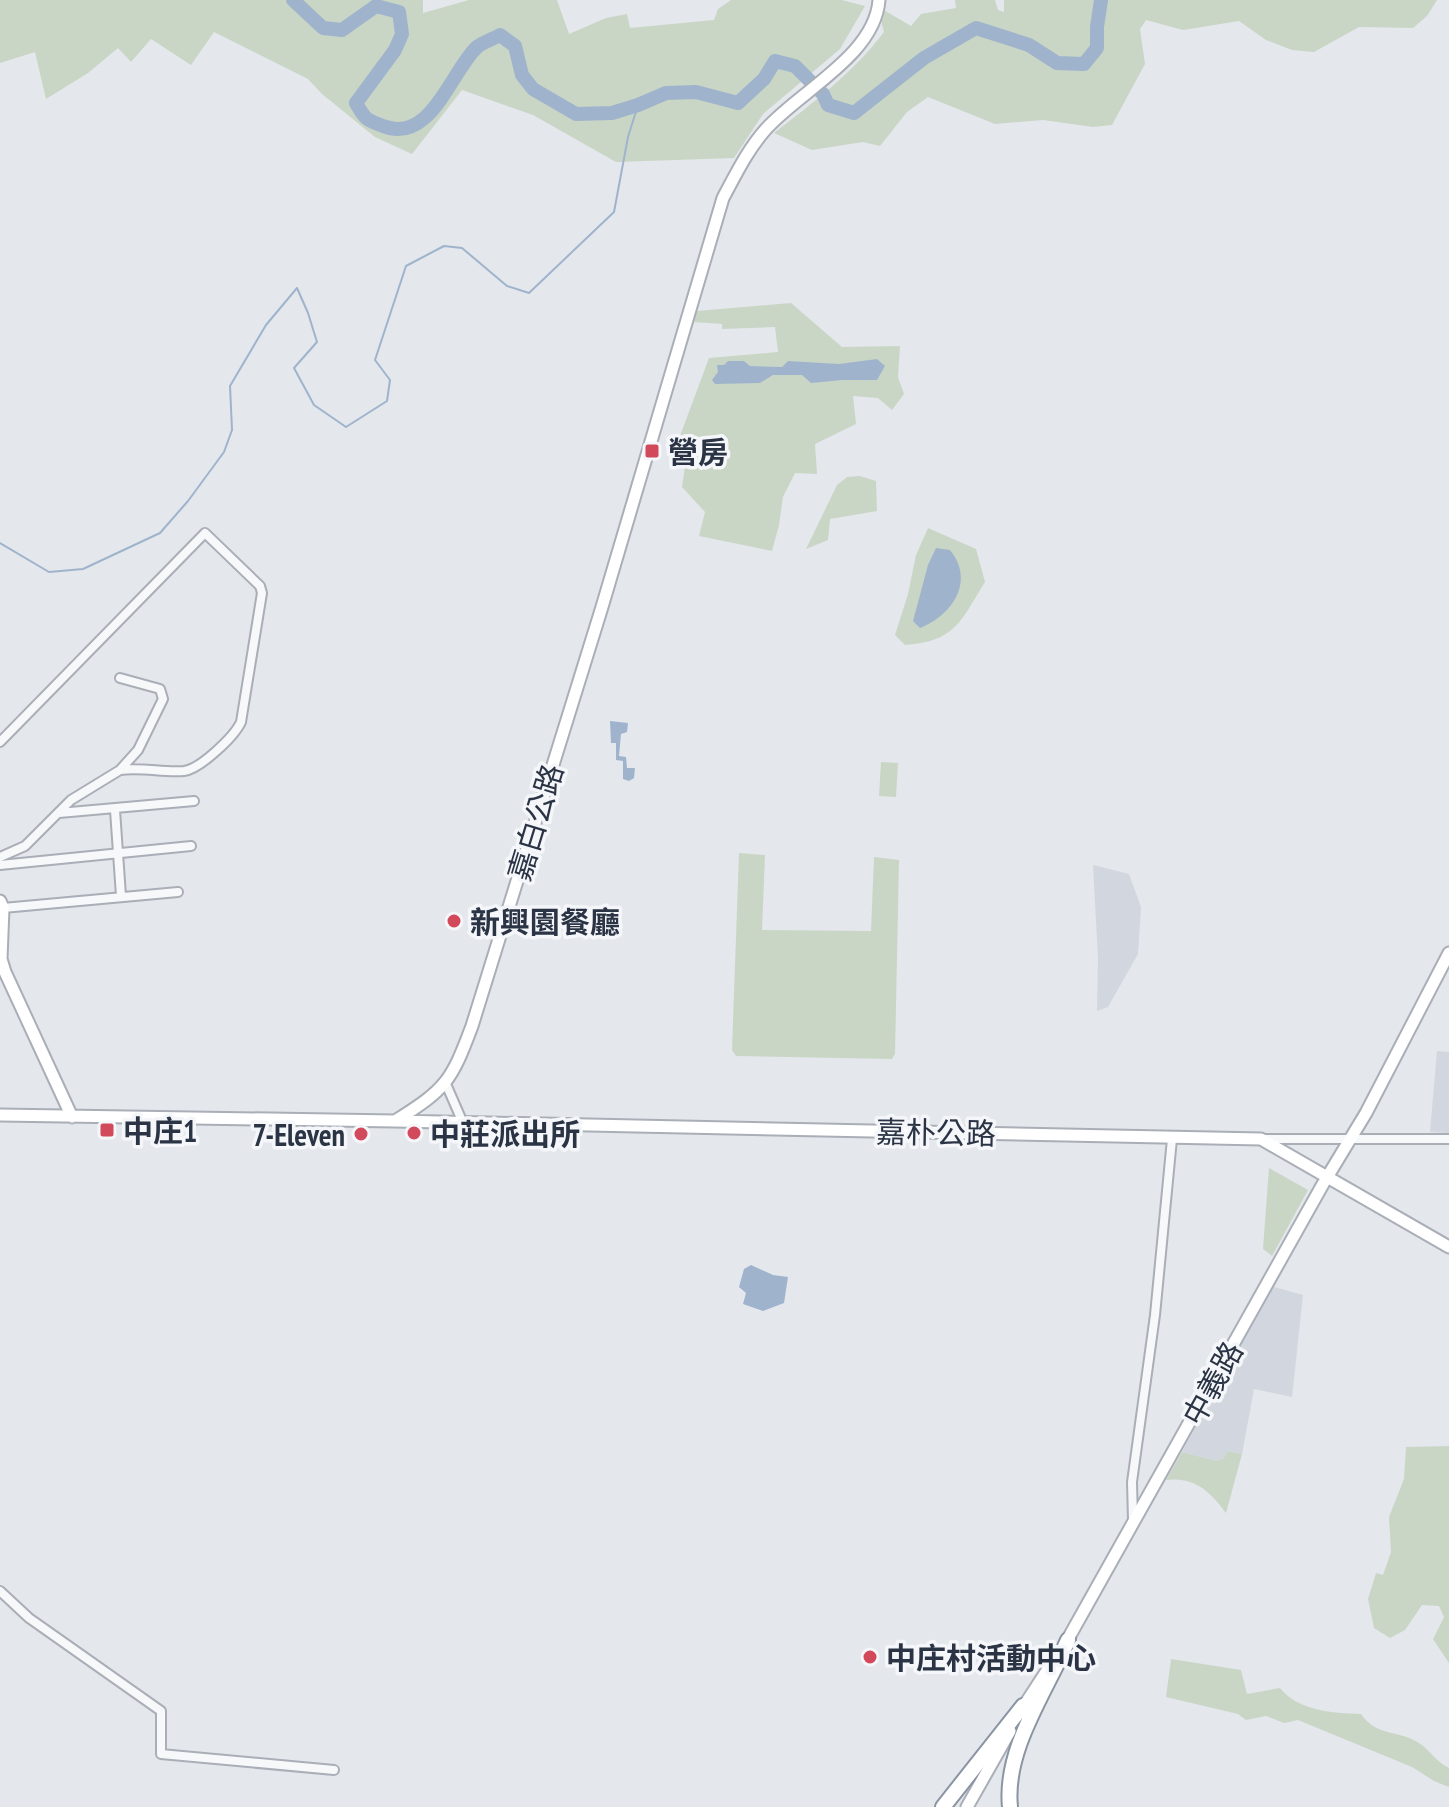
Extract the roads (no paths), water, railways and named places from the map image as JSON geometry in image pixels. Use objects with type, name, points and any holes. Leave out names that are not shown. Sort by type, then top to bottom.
[{"type":"highway","points":[[1010,1807],[1011,1773],[1017,1749],[1068,1640]]},
{"type":"highway","points":[[943,1807],[1023,1706]]},
{"type":"main road","name":"嘉白公路","points":[[395,1121],[423,1104],[446,1084],[458,1064],[472,1026],[602,607],[723,198],[751,147],[768,126],[859,47],[879,10],[879,0]]},
{"type":"main road","points":[[1,905],[1,959],[5,972],[72,1117]]},
{"type":"main road","name":"中義路","points":[[967,1807],[1023,1706],[1068,1640],[1133,1526],[1349,1141],[1449,953]]},
{"type":"main road","points":[[0,1115],[395,1121]]},
{"type":"main road","name":"嘉朴公路","points":[[395,1121],[1261,1139],[1449,1247]]},
{"type":"street","points":[[0,742],[205,533],[260,586],[262,593],[241,722],[236,732],[197,767],[184,771],[120,770]]},
{"type":"street","points":[[0,857],[25,846],[71,800],[120,770],[138,750],[163,699],[160,689],[120,678]]},
{"type":"street","points":[[59,813],[194,801]]},
{"type":"street","points":[[115,810],[121,896]]},
{"type":"street","points":[[0,865],[191,846]]},
{"type":"street","points":[[1,905],[178,892]]},
{"type":"street","points":[[446,1084],[463,1123]]},
{"type":"street","points":[[1133,1526],[1132,1482],[1155,1315],[1172,1139]]},
{"type":"street","points":[[1261,1139],[1449,1139]]},
{"type":"street","points":[[0,1591],[29,1618],[161,1711],[161,1754],[334,1770]]},
{"type":"water","points":[[877,359],[885,366],[877,380],[811,383],[802,375],[773,375],[760,383],[715,384],[712,380],[718,372],[717,365],[728,361],[744,361],[750,366],[782,367],[788,361],[839,364]]},
{"type":"water","points":[[936,548],[950,550],[961,574],[960,586],[950,606],[931,623],[920,628],[913,621],[928,565]]},
{"type":"water","points":[[610,721],[628,723],[627,732],[621,734],[619,756],[626,757],[627,768],[635,768],[634,778],[629,781],[623,779],[623,761],[616,760],[616,743],[611,743]]},
{"type":"water","points":[[751,1265],[773,1275],[788,1277],[784,1303],[763,1311],[743,1304],[746,1293],[739,1287],[744,1269]]},
{"type":"waterway","points":[[293,0],[323,28],[342,30],[376,6],[399,12],[402,34],[395,50],[356,103],[369,120],[400,129],[414,125],[427,116],[467,58],[477,47],[500,35],[515,46],[522,75],[533,89],[576,114],[612,113],[666,93],[696,92],[738,103],[764,79],[775,61],[795,66],[823,94],[828,105],[854,113],[924,58],[976,28],[1029,45],[1057,63],[1084,64],[1097,48],[1101,0]]},
{"type":"waterway","points":[[0,543],[49,572],[83,569],[160,533],[224,452],[232,430],[230,386],[266,325],[297,288],[317,342],[294,368],[314,405],[346,427],[387,401],[390,380],[375,360],[406,266],[444,246],[462,248],[507,286],[529,293],[614,212],[628,137],[638,105]]},
{"type":"place","name":"營房","points":[[652,451]]},
{"type":"place","name":"新興園餐廳","points":[[454,921]]},
{"type":"place","name":"中庄1","points":[[107,1130]]},
{"type":"place","name":"中莊派出所","points":[[414,1133]]},
{"type":"place","name":"7-Eleven","points":[[361,1134]]},
{"type":"place","name":"中庄村活動中心","points":[[870,1657]]}]
